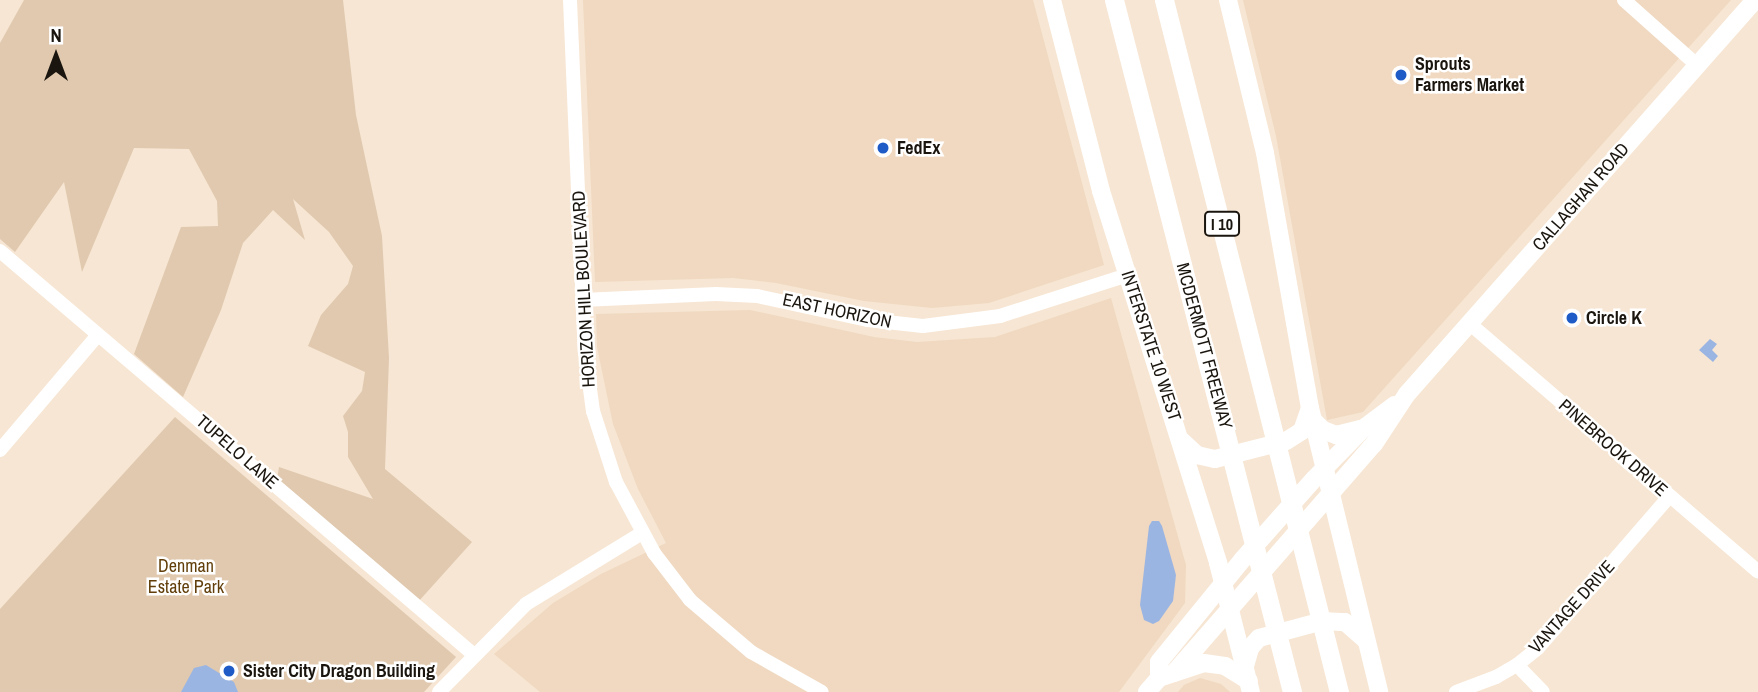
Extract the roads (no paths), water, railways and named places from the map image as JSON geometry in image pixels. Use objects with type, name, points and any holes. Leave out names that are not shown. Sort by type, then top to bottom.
[{"type":"highway","name":"I 10","points":[[1165,0],[1339,692]]},
{"type":"highway","name":"MCDERMOTT FREEWAY","points":[[1112,3],[1292,692]]},
{"type":"main road","name":"INTERSTATE 10 WEST","points":[[1052,0],[1101,191],[1234,601],[1248,680]]},
{"type":"main road","points":[[1227,0],[1265,153],[1319,474],[1379,692]]},
{"type":"main road","name":"CALLAGHAN ROAD","points":[[1160,681],[1326,500],[1374,444],[1408,394],[1755,0]]},
{"type":"main road","name":"CALLAGHAN ROAD","points":[[1160,681],[1159,662],[1227,579],[1319,474],[1364,428],[1408,394]]},
{"type":"main road","points":[[1309,420],[1336,435],[1364,428]]},
{"type":"main road","points":[[1182,441],[1202,456],[1216,458],[1286,441],[1309,420]]},
{"type":"main road","points":[[1248,680],[1250,648],[1267,634],[1323,621],[1345,622],[1366,640]]},
{"type":"main road","points":[[1160,681],[1204,663],[1215,663],[1234,670],[1248,680]]},
{"type":"street","name":"HORIZON HILL BOULEVARD","points":[[570,0],[586,365],[593,411],[616,482],[642,533],[690,600],[719,627],[770,663],[822,692]]},
{"type":"street","points":[[1624,0],[1697,65]]},
{"type":"street","name":"TUPELO LANE","points":[[0,251],[473,654]]},
{"type":"street","name":"EAST HORIZON","points":[[582,300],[716,294],[757,296],[868,320],[946,325],[1011,313],[1128,275]]},
{"type":"street","name":"PINEBROOK DRIVE","points":[[1469,323],[1758,572]]},
{"type":"street","points":[[0,450],[98,335]]},
{"type":"street","name":"VANTAGE DRIVE","points":[[1456,692],[1517,665],[1553,632],[1669,497]]},
{"type":"street","points":[[439,692],[473,654],[527,604],[642,533]]},
{"type":"street","points":[[1517,665],[1543,692]]},
{"type":"water","points":[[1710,339],[1717,344],[1712,350],[1718,356],[1713,362],[1699,350]]},
{"type":"water","points":[[1152,521],[1159,521],[1162,526],[1176,575],[1173,601],[1159,621],[1153,624],[1144,620],[1140,605],[1149,526]]},
{"type":"water","points":[[206,665],[234,682],[238,692],[181,692],[194,668]]},
{"type":"place","name":"Sprouts Farmers Market","points":[[1401,75]]},
{"type":"place","name":"FedEx","points":[[883,148]]},
{"type":"place","name":"Circle K","points":[[1572,318]]},
{"type":"place","name":"Sister City Dragon Building","points":[[229,671]]},
{"type":"park label","name":"Denman Estate Park","points":[[186,577]]}]
